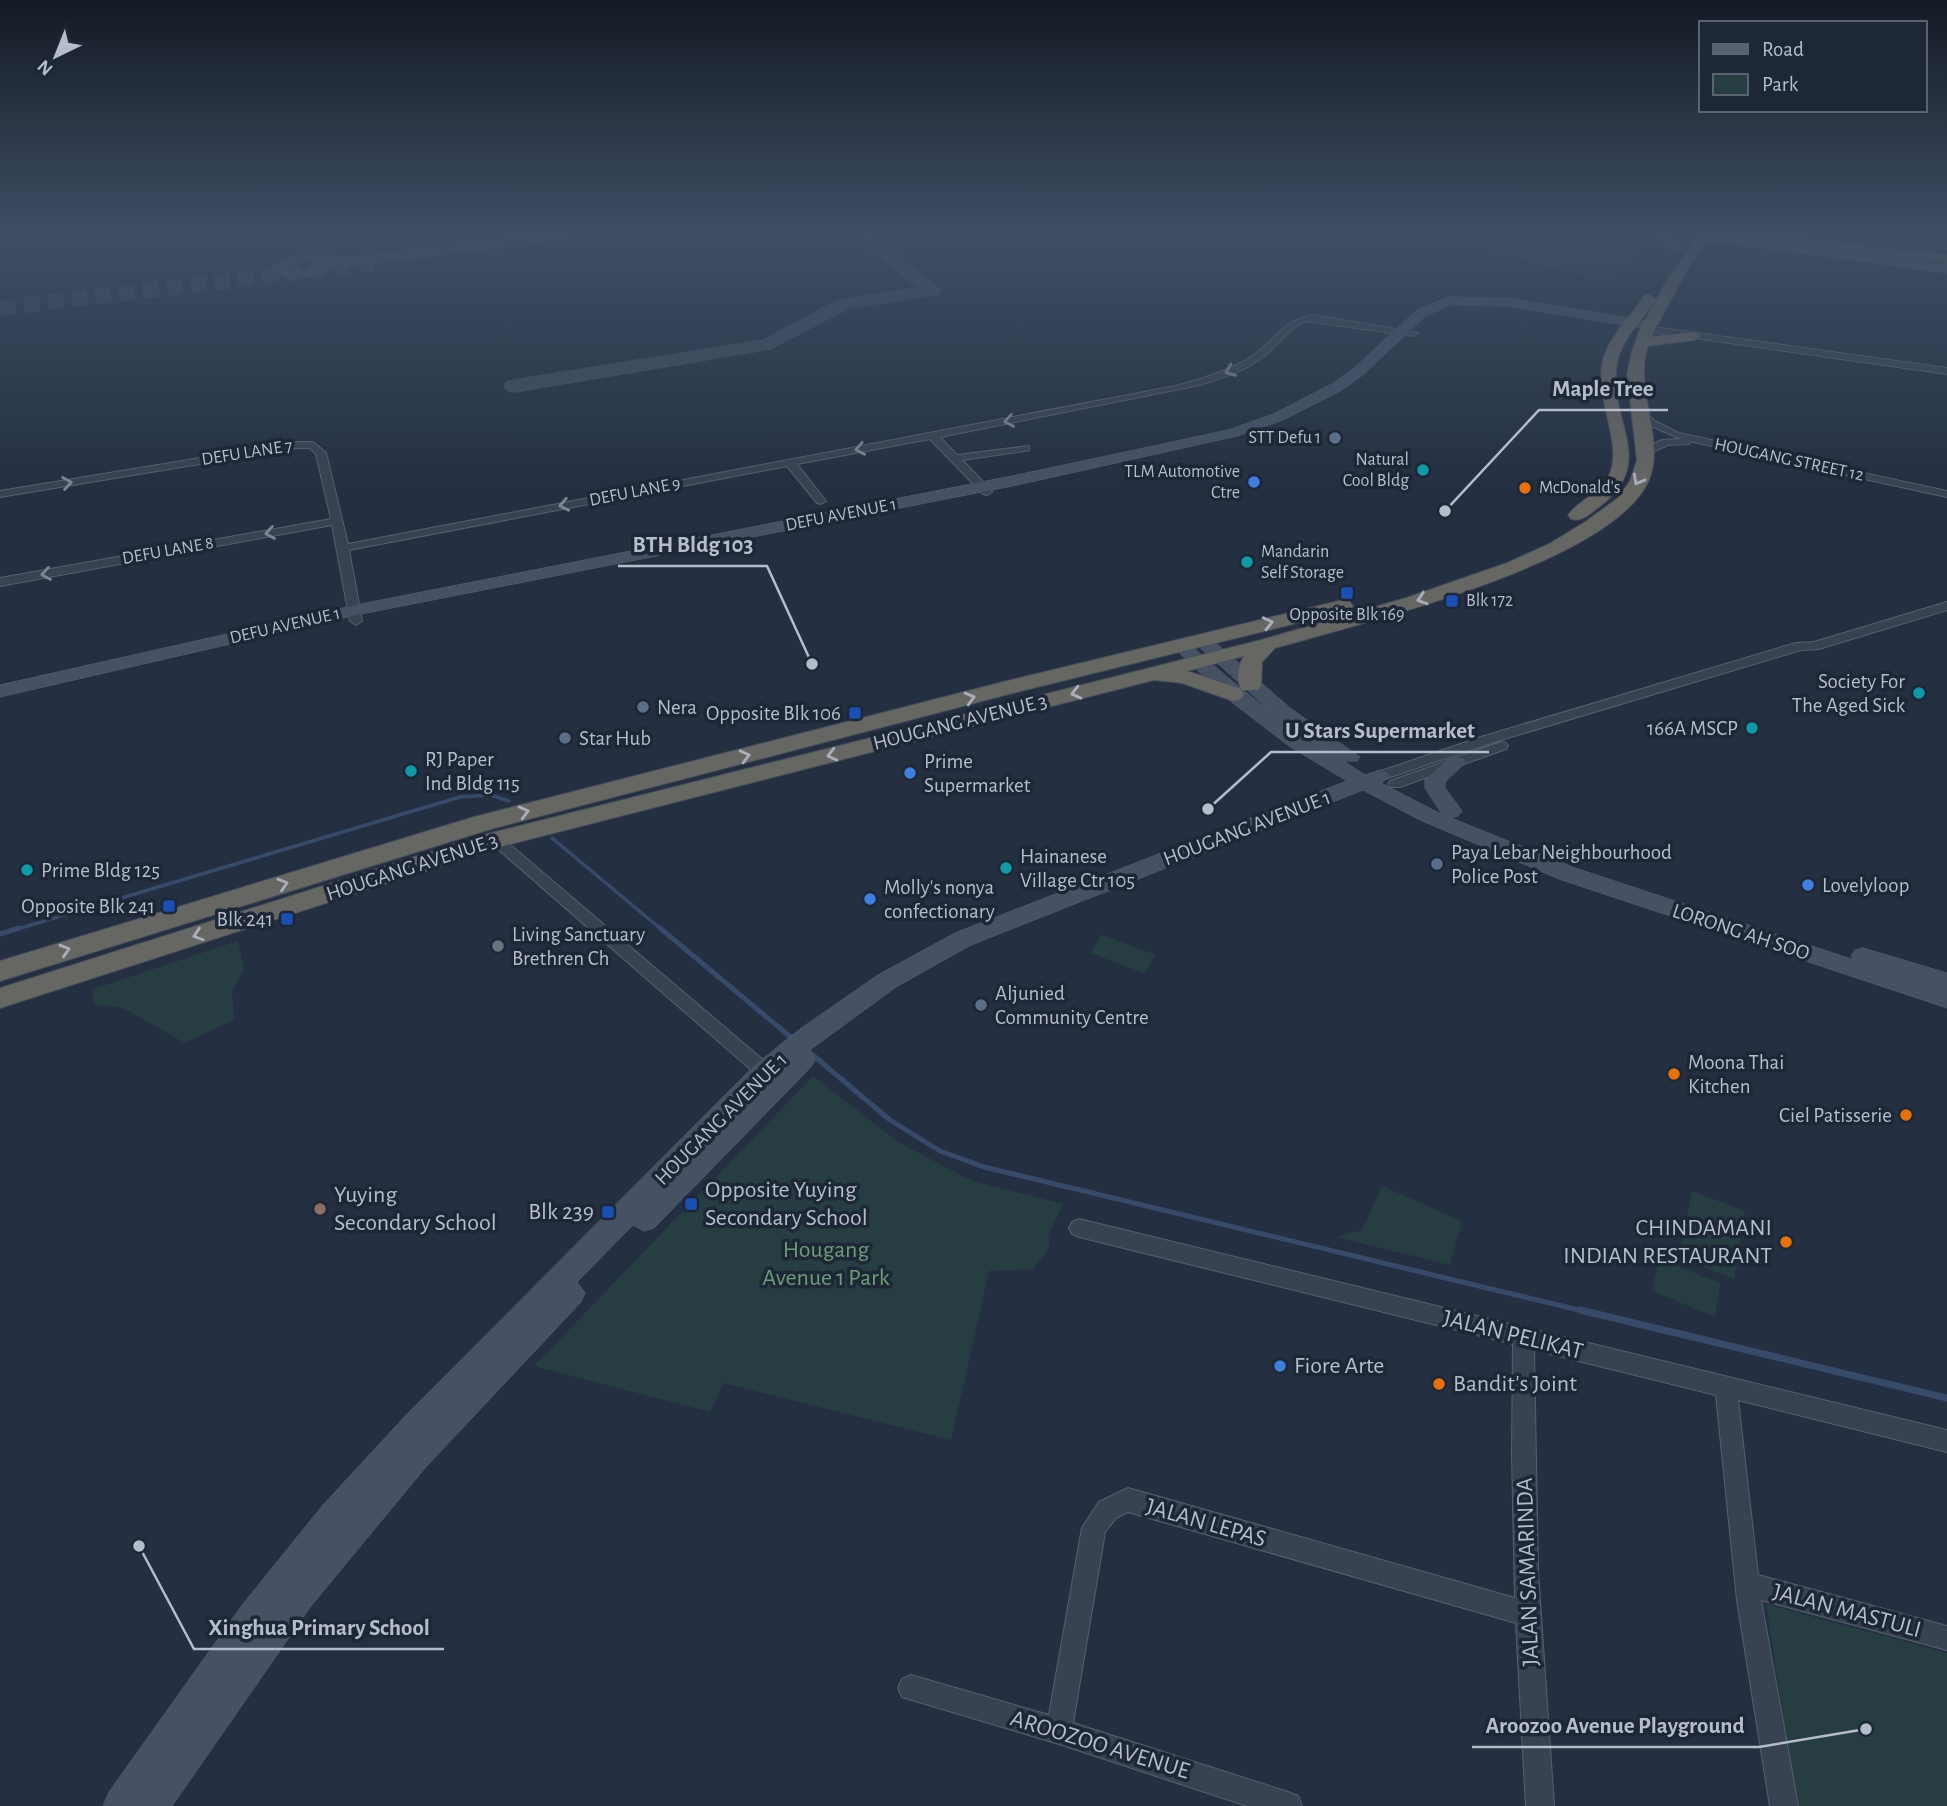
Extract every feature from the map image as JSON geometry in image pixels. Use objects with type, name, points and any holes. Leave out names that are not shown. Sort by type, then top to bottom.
[{"type":"highway","name":"HOUGANG AVENUE 3","points":[[0,998],[496,840],[1268,644],[1453,589],[1514,567],[1556,548],[1624,502],[1644,472],[1646,460],[1635,374],[1644,317]]},
{"type":"highway","name":"HOUGANG AVENUE 3","points":[[0,971],[483,823],[1180,645],[1367,600],[1428,582],[1522,544],[1576,515],[1602,497],[1618,475],[1623,450],[1611,398],[1610,359],[1649,317]]},
{"type":"highway","points":[[1643,327],[1675,330]]},
{"type":"highway","points":[[1643,327],[1695,337]]},
{"type":"highway","points":[[1143,676],[1185,677],[1242,690],[1249,663],[1268,644]]},
{"type":"main road","name":"DEFU AVENUE 1","points":[[0,691],[356,616],[1173,454],[1270,428],[1315,409],[1373,374],[1408,332],[1430,317]]},
{"type":"main road","name":"DEFU AVENUE 1","points":[[1583,317],[1643,327]]},
{"type":"main road","name":"DEFU AVENUE 1","points":[[0,700],[356,616]]},
{"type":"main road","name":"LORONG AH SOO","points":[[1202,640],[1219,656],[1242,690],[1312,751],[1380,783],[1563,860],[1634,885],[1947,982]]},
{"type":"main road","name":"LORONG AH SOO","points":[[1180,645],[1196,662],[1283,712],[1380,783],[1445,824],[1558,872],[1947,999]]},
{"type":"main road","points":[[1312,751],[1320,762],[1326,781],[1313,803]]},
{"type":"main road","points":[[1451,811],[1435,788],[1435,780],[1456,762]]},
{"type":"main road","name":"HOUGANG AVENUE 1","points":[[123,1806],[256,1617],[335,1517],[419,1424],[782,1067],[887,981],[963,939],[1313,803],[1380,783]]},
{"type":"main road","name":"HOUGANG AVENUE 1","points":[[815,1040],[897,988],[971,947],[1380,783]]},
{"type":"main road","name":"HOUGANG AVENUE 1","points":[[149,1806],[299,1594],[413,1457],[782,1067]]},
{"type":"street","name":"DEFU LANE 9","points":[[344,548],[1201,382],[1241,367],[1260,356],[1299,319],[1313,318],[1408,332]]},
{"type":"street","points":[[1675,330],[1947,369]]},
{"type":"street","points":[[1695,337],[1947,369]]},
{"type":"street","name":"HOUGANG STREET 12","points":[[1638,409],[1652,423],[1676,435],[1947,496]]},
{"type":"street","points":[[925,434],[954,458],[981,490]]},
{"type":"street","points":[[925,434],[981,490]]},
{"type":"street","name":"HOUGANG STREET 12","points":[[1644,452],[1665,442],[1692,443],[1947,496]]},
{"type":"street","name":"DEFU LANE 7","points":[[0,494],[297,445],[313,445],[321,453],[344,548],[356,616]]},
{"type":"street","points":[[954,458],[1025,448]]},
{"type":"street","points":[[790,463],[821,501]]},
{"type":"street","name":"DEFU LANE 8","points":[[0,582],[337,521]]},
{"type":"street","name":"HOUGANG AVENUE 1","points":[[1898,619],[1899,614],[1928,603],[1946,604]]},
{"type":"street","name":"HOUGANG AVENUE 1","points":[[1380,783],[1474,744],[1800,646],[1815,646],[1898,619],[1909,619],[1946,604]]},
{"type":"street","name":"HOUGANG AVENUE 1","points":[[1380,783],[1456,762],[1811,651],[1815,646]]},
{"type":"street","points":[[496,840],[782,1067]]},
{"type":"street","name":"JALAN PELIKAT","points":[[1079,1228],[1947,1441]]},
{"type":"street","name":"JALAN SAMARINDA","points":[[1524,1338],[1522,1401],[1527,1614],[1541,1806]]},
{"type":"street","name":"JALAN MASTULI","points":[[1726,1388],[1748,1584],[1784,1806]]},
{"type":"street","name":"JALAN LEPAS","points":[[1059,1731],[1094,1528],[1103,1513],[1115,1503],[1128,1500],[1527,1614]]},
{"type":"street","name":"JALAN MASTULI","points":[[1748,1584],[1947,1638]]},
{"type":"street","name":"AROOZOO AVENUE","points":[[911,1688],[1059,1731],[1288,1806]]},
{"type":"green space","points":[[1102,935],[1156,955],[1144,973],[1090,953]]},
{"type":"green space","points":[[238,941],[244,969],[232,991],[234,1020],[185,1043],[121,1007],[95,1005],[91,990]]},
{"type":"green space","name":"Hougang Avenue 1 Park","points":[[813,1076],[898,1142],[972,1181],[1063,1204],[1048,1236],[1050,1247],[1033,1269],[989,1271],[951,1440],[723,1383],[710,1412],[534,1366]]},
{"type":"green space","points":[[1382,1186],[1462,1221],[1450,1265],[1336,1237],[1362,1230]]},
{"type":"green space","points":[[1692,1191],[1745,1211],[1734,1279],[1679,1257]]},
{"type":"green space","points":[[1659,1259],[1720,1283],[1715,1317],[1652,1291]]},
{"type":"green space","points":[[1766,1604],[1947,1653],[1947,1806],[1796,1806]]},
{"type":"waterway","points":[[14,930],[460,797],[491,795],[509,801]]},
{"type":"waterway","points":[[552,838],[662,930]]},
{"type":"waterway","points":[[0,934],[19,928]]},
{"type":"waterway","points":[[660,928],[793,1039]]},
{"type":"waterway","points":[[808,1051],[890,1120],[940,1151],[984,1167],[1587,1312]]},
{"type":"waterway","points":[[1580,1310],[1947,1398]]},
{"type":"taxiway","points":[[514,386],[770,344],[819,317]]},
{"type":"place","name":"STT Defu 1","points":[[1335,438]]},
{"type":"place","name":"Natural Cool Bldg","points":[[1423,470]]},
{"type":"place","name":"TLM Automotive Ctre","points":[[1254,482]]},
{"type":"place","name":"McDonald's","points":[[1525,488]]},
{"type":"place","name":"Maple Tree","points":[[1445,511]]},
{"type":"place","name":"Mandarin Self Storage","points":[[1247,562]]},
{"type":"place","name":"Opposite Blk 169","points":[[1347,593]]},
{"type":"place","name":"Blk 172","points":[[1452,601]]},
{"type":"place","name":"BTH Bldg 103","points":[[812,664]]},
{"type":"place","name":"Society For The Aged Sick","points":[[1919,693]]},
{"type":"place","name":"Nera","points":[[643,707]]},
{"type":"place","name":"Opposite Blk 106","points":[[855,713]]},
{"type":"place","name":"166A MSCP","points":[[1752,728]]},
{"type":"place","name":"Star Hub","points":[[565,738]]},
{"type":"place","name":"RJ Paper Ind Bldg 115","points":[[411,771]]},
{"type":"place","name":"Prime Supermarket","points":[[910,773]]},
{"type":"place","name":"U Stars Supermarket","points":[[1208,809]]},
{"type":"place","name":"Paya Lebar Neighbourhood Police Post","points":[[1437,864]]},
{"type":"place","name":"Hainanese Village Ctr 105","points":[[1006,868]]},
{"type":"place","name":"Prime Bldg 125","points":[[27,870]]},
{"type":"place","name":"Lovelyloop","points":[[1808,885]]},
{"type":"place","name":"Molly's nonya confectionary","points":[[870,899]]},
{"type":"place","name":"Opposite Blk 241","points":[[169,906]]},
{"type":"place","name":"Blk 241","points":[[287,919]]},
{"type":"place","name":"Living Sanctuary Brethren Ch","points":[[498,946]]},
{"type":"place","name":"Aljunied Community Centre","points":[[981,1005]]},
{"type":"place","name":"Moona Thai Kitchen","points":[[1674,1074]]},
{"type":"place","name":"Ciel Patisserie","points":[[1906,1115]]},
{"type":"place","name":"Opposite Yuying Secondary School","points":[[691,1204]]},
{"type":"place","name":"Yuying Secondary School","points":[[320,1209]]},
{"type":"place","name":"Blk 239","points":[[608,1212]]},
{"type":"place","name":"CHINDAMANI INDIAN RESTAURANT","points":[[1786,1242]]},
{"type":"place","name":"Fiore Arte","points":[[1280,1366]]},
{"type":"place","name":"Bandit's Joint","points":[[1439,1384]]},
{"type":"place","name":"Xinghua Primary School","points":[[139,1546]]},
{"type":"place","name":"Aroozoo Avenue Playground","points":[[1866,1729]]}]
